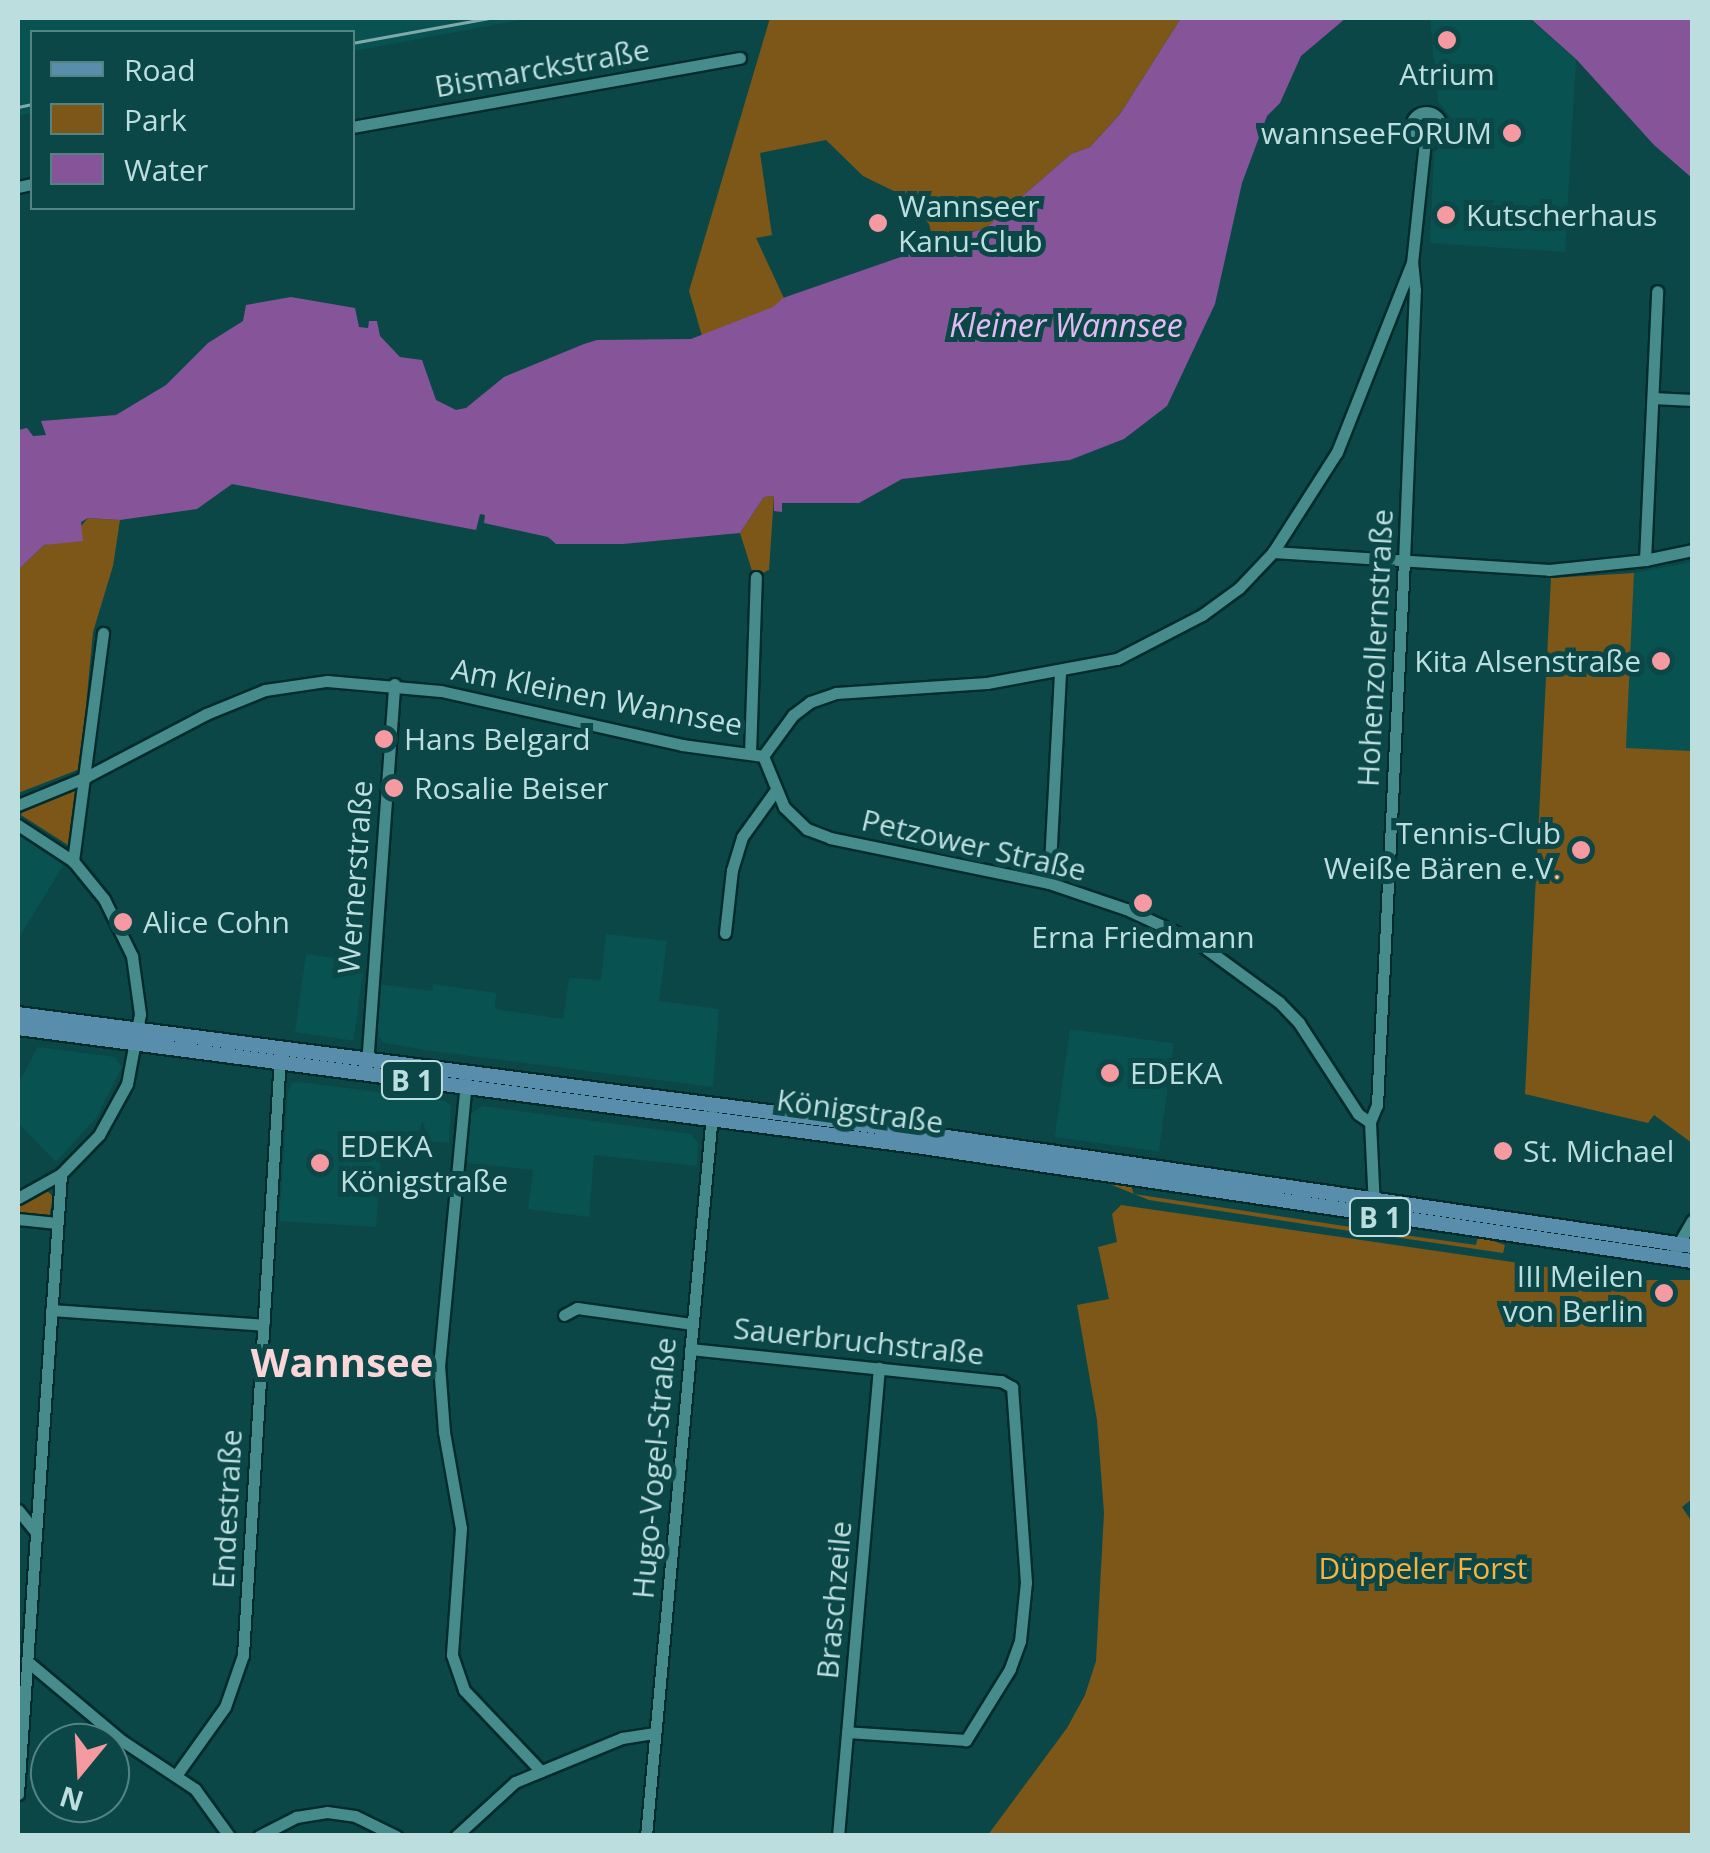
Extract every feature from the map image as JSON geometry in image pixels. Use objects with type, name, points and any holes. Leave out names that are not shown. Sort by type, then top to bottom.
[{"type":"main road","name":"Königstraße","points":[[18,1014],[139,1037]]},
{"type":"main road","name":"Königstraße","points":[[18,1028],[139,1037],[713,1111],[1674,1251],[1692,1261]]},
{"type":"main road","name":"Königstraße","points":[[1674,1251],[1692,1246]]},
{"type":"street","name":"Bismarckstraße","points":[[355,126],[740,58]]},
{"type":"street","name":"Hohenzollernstraße","points":[[1374,1209],[1370,1122],[1377,1105],[1404,560],[1416,290],[1412,264],[1426,142]]},
{"type":"street","name":"Am Kleinen Wannsee","points":[[18,805],[86,777],[206,714],[265,690],[327,681],[394,684],[542,711],[682,745],[757,755],[794,714],[810,702],[836,693],[988,683],[1116,659],[1160,640],[1239,588],[1273,552],[1336,452],[1412,264]]},
{"type":"street","points":[[1646,560],[1657,292]]},
{"type":"street","points":[[1653,398],[1692,400]]},
{"type":"street","points":[[1273,552],[1549,570],[1646,560],[1692,550]]},
{"type":"street","points":[[756,577],[757,755]]},
{"type":"street","points":[[73,861],[103,633]]},
{"type":"street","points":[[1049,883],[1060,672]]},
{"type":"street","name":"Wernerstraße","points":[[367,1066],[394,684]]},
{"type":"street","name":"Petzower Straße","points":[[757,755],[794,818],[830,838],[1049,883],[1163,925],[1243,972],[1299,1023],[1358,1114],[1370,1122]]},
{"type":"street","points":[[725,933],[732,870],[742,837],[776,791]]},
{"type":"street","points":[[18,825],[73,861],[104,898],[126,938],[136,974],[139,1037],[119,1104],[100,1135],[61,1174],[18,1198]]},
{"type":"street","name":"Endestraße","points":[[177,1774],[225,1707],[243,1655],[280,1055]]},
{"type":"street","points":[[467,1079],[439,1365],[444,1432],[461,1528],[452,1656],[464,1690],[541,1771]]},
{"type":"street","name":"Hugo-Vogel-Straße","points":[[646,1836],[713,1111]]},
{"type":"street","points":[[18,1794],[61,1174]]},
{"type":"street","points":[[18,1219],[58,1223]]},
{"type":"street","points":[[1674,1251],[1692,1220]]},
{"type":"street","points":[[564,1315],[577,1308],[692,1324]]},
{"type":"street","points":[[51,1310],[262,1325]]},
{"type":"street","name":"Sauerbruchstraße","points":[[690,1349],[1001,1381],[1012,1387],[1022,1500],[1025,1614],[1010,1669],[966,1740],[847,1732]]},
{"type":"street","name":"Braschzeile","points":[[838,1836],[879,1368]]},
{"type":"street","points":[[18,1510],[36,1532]]},
{"type":"street","points":[[27,1661],[120,1740],[177,1774],[212,1806],[229,1836]]},
{"type":"street","points":[[456,1836],[515,1782],[622,1738],[655,1733]]},
{"type":"street","points":[[258,1836],[296,1817],[326,1812],[355,1816],[396,1836]]},
{"type":"shaded area","points":[[18,18],[531,18],[355,51],[355,30],[30,30],[30,113],[18,116]]},
{"type":"shaded area","name":"wannseeFORUM","points":[[1430,18],[1529,18],[1576,60],[1565,252],[1430,243],[1434,153],[1451,138],[1453,120],[1438,101]]},
{"type":"shaded area","name":"Kita Alsenstraße","points":[[1692,562],[1692,751],[1626,748],[1634,573]]},
{"type":"shaded area","points":[[18,834],[64,864],[19,938],[18,952]]},
{"type":"shaded area","points":[[606,934],[667,941],[659,1001],[719,1009],[713,1087],[425,1050],[384,1043],[375,1033],[378,984],[432,991],[433,984],[496,993],[495,1009],[563,1019],[569,978],[601,980]]},
{"type":"shaded area","points":[[306,954],[364,962],[353,1040],[295,1032]]},
{"type":"shaded area","points":[[1070,1029],[1174,1044],[1159,1152],[1055,1137]]},
{"type":"shaded area","points":[[38,1047],[115,1057],[122,1067],[97,1117],[56,1162],[18,1123],[18,1084]]},
{"type":"shaded area","points":[[292,1083],[445,1101],[451,1106],[449,1143],[382,1137],[376,1227],[279,1221],[288,1091]]},
{"type":"shaded area","points":[[482,1106],[691,1134],[698,1143],[697,1166],[594,1155],[589,1217],[528,1209],[533,1170],[467,1163],[471,1114]]},
{"type":"green space","points":[[770,18],[1181,18],[1120,114],[1090,147],[1071,154],[987,227],[934,244],[929,224],[906,197],[863,176],[826,140],[760,153],[772,235],[756,238],[802,337],[709,360],[689,291]]},
{"type":"green space","points":[[774,496],[769,570],[754,577],[740,533],[764,497]]},
{"type":"green space","points":[[88,518],[120,520],[113,566],[93,632],[80,769],[18,793],[18,570],[44,545],[69,540]]},
{"type":"green space","name":"Tennis-Club Weiße Bären e.V.","points":[[1634,573],[1626,748],[1692,751],[1692,1143],[1654,1115],[1648,1123],[1525,1094],[1551,578]]},
{"type":"green space","points":[[73,788],[78,790],[71,847],[21,815],[26,806]]},
{"type":"green space","points":[[1130,1184],[1134,1194],[1112,1185]]},
{"type":"green space","points":[[46,1190],[53,1196],[49,1218],[18,1216],[18,1204]]},
{"type":"green space","points":[[1134,1194],[1351,1227],[1350,1231],[1149,1200]]},
{"type":"green space","name":"Düppeler Forst","points":[[1121,1205],[1636,1280],[1692,1280],[1692,1499],[1682,1507],[1692,1522],[1692,1835],[988,1835],[1067,1728],[1085,1695],[1096,1661],[1104,1513],[1097,1420],[1077,1305],[1109,1299],[1098,1247],[1117,1242],[1112,1214]]},
{"type":"green space","points":[[1376,1223],[1382,1232],[1476,1245],[1478,1236],[1505,1245],[1503,1253],[1374,1234]]},
{"type":"water","name":"Kleiner Wannsee","points":[[1181,18],[1346,18],[1301,56],[1280,103],[1267,116],[1242,183],[1215,304],[1167,406],[1124,439],[1070,460],[902,479],[859,503],[782,503],[782,512],[774,511],[774,496],[764,497],[740,533],[623,544],[556,544],[548,537],[484,523],[485,515],[480,514],[476,530],[232,484],[197,509],[120,520],[88,518],[81,522],[83,541],[44,545],[18,570],[18,430],[27,428],[33,436],[46,435],[41,421],[116,415],[166,385],[208,343],[243,321],[246,305],[291,297],[355,308],[359,327],[368,328],[369,321],[377,321],[380,336],[400,357],[422,360],[436,400],[456,410],[466,408],[504,377],[597,340],[691,339],[773,307],[783,298],[987,227],[1071,154],[1090,147],[1120,114]]},
{"type":"water","points":[[1530,18],[1692,18],[1692,178],[1654,145],[1577,60]]},
{"type":"tram line","points":[[355,42],[489,18]]},
{"type":"tram line","points":[[18,107],[30,104]]},
{"type":"place","name":"Atrium","points":[[1447,40]]},
{"type":"place","name":"wannseeFORUM","points":[[1512,133]]},
{"type":"place","name":"Kutscherhaus","points":[[1446,215]]},
{"type":"place","name":"Wannseer Kanu-Club","points":[[878,223]]},
{"type":"place","name":"Kita Alsenstraße","points":[[1661,661]]},
{"type":"place","name":"Hans Belgard","points":[[384,739]]},
{"type":"place","name":"Rosalie Beiser","points":[[394,788]]},
{"type":"place","name":"Tennis-Club Weiße Bären e.V.","points":[[1581,850]]},
{"type":"place","name":"Erna Friedmann","points":[[1143,903]]},
{"type":"place","name":"Alice Cohn","points":[[123,922]]},
{"type":"place","name":"EDEKA","points":[[1110,1073]]},
{"type":"place","name":"St. Michael","points":[[1503,1151]]},
{"type":"place","name":"EDEKA Königstraße","points":[[320,1163]]},
{"type":"place","name":"III Meilen von Berlin","points":[[1664,1293]]},
{"type":"district","name":"Wannsee","points":[[342,1362]]}]
